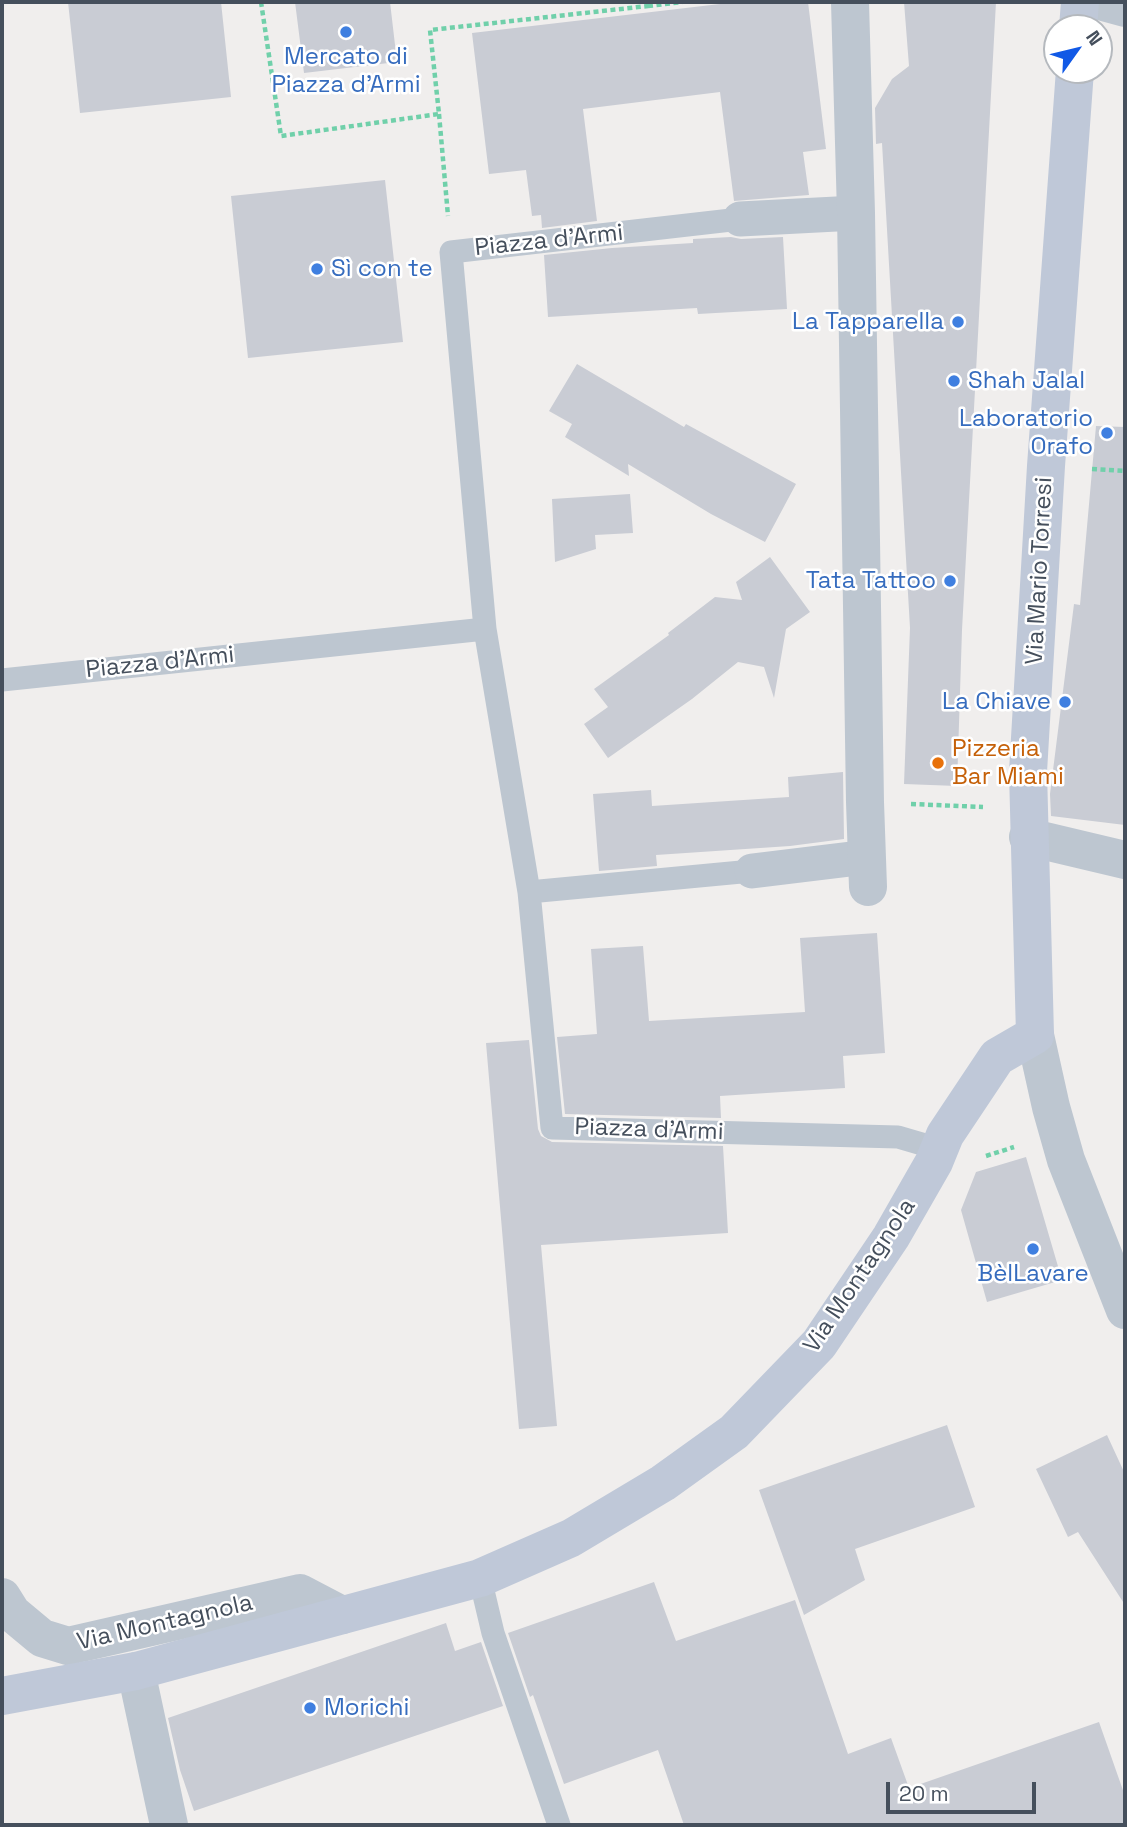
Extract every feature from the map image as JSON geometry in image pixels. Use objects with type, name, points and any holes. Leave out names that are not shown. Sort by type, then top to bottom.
[{"type":"main road","name":"Via Mario Torresi","points":[[1035,1035],[1028,823],[1046,466],[1074,84]]},
{"type":"main road","name":"Via Montagnola","points":[[2,1696],[136,1671],[480,1578],[571,1538],[663,1483],[734,1432],[819,1344],[891,1237],[934,1162],[944,1135],[997,1057],[1035,1035]]},
{"type":"street","points":[[752,871],[868,872],[864,803],[856,213],[850,2]]},
{"type":"street","points":[[1103,2],[1125,8]]},
{"type":"street","name":"Piazza d'Armi","points":[[740,219],[856,213]]},
{"type":"street","points":[[1028,823],[1125,860]]},
{"type":"street","name":"Via Mario Torresi","points":[[1035,1035],[1066,1160],[1125,1310]]},
{"type":"street","name":"Via Montagnola","points":[[2,1597],[12,1613],[42,1638],[68,1646],[300,1593],[342,1615]]},
{"type":"street","points":[[136,1671],[169,1825]]},
{"type":"lane","name":"Piazza d'Armi","points":[[740,219],[451,252],[485,629],[530,892],[552,1128],[898,1137],[939,1149]]},
{"type":"lane","name":"Piazza d'Armi","points":[[2,680],[485,629]]},
{"type":"lane","points":[[530,892],[752,871]]},
{"type":"lane","points":[[480,1578],[493,1633],[559,1825]]},
{"type":"path","points":[[261,2],[281,136],[439,114]]},
{"type":"path","points":[[451,252],[430,30],[682,2]]},
{"type":"path","points":[[864,803],[1028,823]]},
{"type":"path","points":[[982,1157],[1016,1147]]},
{"type":"building","points":[[68,2],[221,2],[231,97],[80,113]]},
{"type":"building","name":"Mercato di Piazza d'Armi","points":[[295,2],[390,2],[397,62],[304,73]]},
{"type":"building","points":[[737,2],[808,2],[826,149],[803,152],[809,195],[734,201],[720,92],[583,109],[597,221],[542,228],[541,215],[532,216],[526,170],[489,174],[472,33]]},
{"type":"building","points":[[904,2],[996,2],[962,630],[957,786],[904,784],[910,628],[882,143],[876,144],[875,108],[892,79],[909,66]]},
{"type":"building","name":"Sì con te","points":[[385,180],[403,342],[248,358],[231,196]]},
{"type":"building","points":[[783,237],[787,309],[698,314],[697,308],[548,317],[544,255],[693,243],[693,239]]},
{"type":"building","points":[[577,364],[684,427],[686,424],[796,484],[765,542],[711,514],[628,464],[629,476],[565,437],[572,424],[549,411]]},
{"type":"building","points":[[1096,426],[1125,427],[1125,825],[1051,816],[1050,794],[1074,604],[1080,605]]},
{"type":"building","points":[[630,494],[633,533],[595,535],[596,549],[555,562],[552,499]]},
{"type":"building","points":[[770,557],[810,612],[786,629],[774,698],[764,667],[738,662],[692,699],[608,758],[584,724],[608,707],[594,689],[669,635],[668,633],[715,597],[742,600],[736,582]]},
{"type":"building","points":[[843,772],[844,839],[790,846],[656,855],[657,866],[599,871],[593,794],[651,790],[652,806],[789,797],[788,777]]},
{"type":"building","points":[[877,933],[885,1053],[843,1056],[845,1088],[720,1096],[721,1118],[565,1114],[557,1037],[597,1034],[591,949],[643,946],[649,1021],[805,1012],[800,938]]},
{"type":"building","points":[[529,1040],[538,1129],[541,1136],[552,1142],[723,1146],[728,1233],[541,1245],[557,1426],[519,1429],[486,1043]]},
{"type":"building","points":[[1026,1157],[1062,1280],[987,1302],[961,1210],[976,1172]]},
{"type":"building","points":[[947,1425],[975,1507],[855,1549],[865,1580],[804,1615],[759,1490]]},
{"type":"building","points":[[1107,1435],[1125,1474],[1125,1605],[1078,1532],[1068,1537],[1036,1469]]},
{"type":"building","points":[[654,1582],[676,1641],[795,1600],[848,1754],[891,1738],[909,1788],[1099,1722],[1125,1796],[1125,1825],[684,1825],[658,1750],[564,1784],[508,1633]]},
{"type":"building","points":[[446,1623],[455,1651],[481,1642],[503,1706],[194,1811],[180,1770],[168,1718]]},
{"type":"place","name":"Mercato di Piazza d'Armi","points":[[346,32]]},
{"type":"place","name":"Sì con te","points":[[317,269]]},
{"type":"place","name":"La Tapparella","points":[[958,322]]},
{"type":"place","name":"Shah Jalal","points":[[954,381]]},
{"type":"place","name":"Laboratorio Orafo","points":[[1107,433]]},
{"type":"place","name":"Tata Tattoo","points":[[950,581]]},
{"type":"place","name":"La Chiave","points":[[1065,702]]},
{"type":"place","name":"Pizzeria Bar Miami","points":[[938,763]]},
{"type":"place","name":"BèlLavare","points":[[1033,1249]]},
{"type":"place","name":"Morichi","points":[[310,1708]]}]
